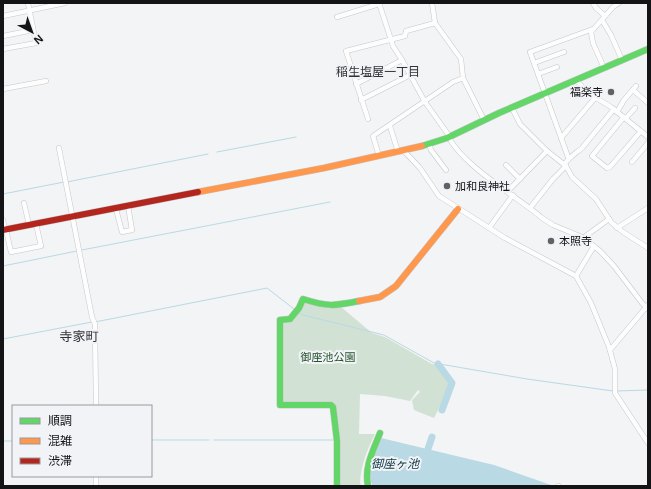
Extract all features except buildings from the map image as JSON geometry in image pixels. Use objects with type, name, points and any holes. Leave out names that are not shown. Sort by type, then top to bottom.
[{"type":"street","points":[[3,49],[36,43],[28,3]]},
{"type":"street","points":[[3,16],[65,3]]},
{"type":"street","points":[[432,3],[436,23],[462,58],[463,78],[484,120]]},
{"type":"street","points":[[593,3],[603,18],[622,60]]},
{"type":"street","points":[[604,68],[593,42],[591,32],[619,3]]},
{"type":"street","points":[[337,17],[379,4],[390,40],[425,102],[449,137],[452,144],[470,162],[530,208],[553,225],[583,238],[594,246],[614,266],[647,307],[610,350]]},
{"type":"street","points":[[368,119],[346,51],[405,36],[406,31],[436,23]]},
{"type":"street","points":[[530,208],[565,166],[568,157],[530,52],[593,29]]},
{"type":"street","points":[[3,36],[33,30]]},
{"type":"street","points":[[5,230],[324,168],[429,144],[449,137],[484,120],[648,49]]},
{"type":"street","points":[[534,63],[564,52]]},
{"type":"street","points":[[356,84],[402,60]]},
{"type":"street","points":[[538,74],[557,67]]},
{"type":"street","points":[[361,100],[410,75]]},
{"type":"street","points":[[379,156],[374,136],[453,82],[463,78]]},
{"type":"street","points":[[576,80],[594,98],[615,110],[648,136]]},
{"type":"street","points":[[3,89],[46,81]]},
{"type":"street","points":[[568,157],[582,148],[634,88],[648,103]]},
{"type":"street","points":[[561,138],[594,98]]},
{"type":"street","points":[[512,108],[520,124],[546,151],[565,166],[572,177],[596,199],[609,219],[617,228],[648,248]]},
{"type":"street","points":[[635,108],[592,156],[607,168],[610,167],[641,131]]},
{"type":"street","points":[[390,126],[401,151],[420,168],[439,196],[505,238],[576,276],[591,303],[610,350],[615,369],[615,390],[648,443]]},
{"type":"street","points":[[632,162],[648,143]]},
{"type":"street","points":[[429,144],[431,150],[446,170]]},
{"type":"street","points":[[58,148],[93,321],[96,405]]},
{"type":"street","points":[[508,191],[546,151]]},
{"type":"street","points":[[506,165],[520,178]]},
{"type":"street","points":[[488,228],[513,195]]},
{"type":"street","points":[[24,203],[29,225]]},
{"type":"street","points":[[116,209],[122,232],[132,230],[128,206]]},
{"type":"street","points":[[617,228],[648,208]]},
{"type":"street","points":[[337,486],[336,441],[333,408],[331,406],[280,405],[280,320],[290,319],[299,308],[303,299],[322,305],[335,306],[380,297],[386,294],[396,286],[458,209]]},
{"type":"street","points":[[583,238],[609,219]]},
{"type":"street","points":[[3,220],[11,252],[41,246],[36,224]]},
{"type":"street","points":[[576,276],[594,246]]},
{"type":"street","points":[[368,486],[366,479],[367,469],[370,457],[380,433]]},
{"type":"green space","name":"御座池公園","points":[[304,302],[341,307],[372,333],[385,337],[432,364],[438,365],[438,368],[450,384],[443,402],[440,401],[442,402],[434,418],[414,410],[412,400],[420,392],[418,390],[410,401],[385,396],[360,394],[359,434],[375,434],[363,464],[360,483],[362,486],[339,486],[335,407],[283,404],[281,322],[289,322]]},
{"type":"water","name":"御座ヶ池","points":[[381,438],[494,465],[554,486],[373,486],[370,474],[371,462]]},
{"type":"waterway","points":[[217,152],[296,137]]},
{"type":"waterway","points":[[67,182],[208,154]]},
{"type":"waterway","points":[[3,194],[64,182]]},
{"type":"waterway","points":[[82,250],[330,202]]},
{"type":"waterway","points":[[3,266],[77,251]]},
{"type":"waterway","points":[[95,322],[267,288],[294,309]]},
{"type":"waterway","points":[[299,313],[384,335],[434,363],[527,379],[613,391]]},
{"type":"waterway","points":[[3,339],[92,322]]},
{"type":"waterway","points":[[438,364],[452,383],[442,410]]},
{"type":"waterway","points":[[616,391],[648,390]]},
{"type":"waterway","points":[[428,449],[432,437]]},
{"type":"waterway","points":[[152,440],[209,440]]},
{"type":"waterway","points":[[214,440],[334,440]]},
{"type":"waterway","points":[[3,441],[12,441]]},
{"type":"traffic: fast","points":[[422,146],[447,138],[499,113],[648,49]]},
{"type":"traffic: fast","points":[[337,486],[337,441],[333,407],[331,405],[280,405],[280,320],[290,319],[299,308],[303,299],[331,305],[359,301]]},
{"type":"traffic: fast","points":[[368,486],[368,466],[380,433]]},
{"type":"traffic: slow","points":[[198,192],[324,168],[422,146]]},
{"type":"traffic: slow","points":[[359,301],[380,297],[396,286],[458,209]]},
{"type":"traffic: jam","points":[[3,230],[198,192]]},
{"type":"place","name":"福楽寺","points":[[611,92]]},
{"type":"place","name":"加和良神社","points":[[447,186]]},
{"type":"place","name":"本照寺","points":[[551,241]]},
{"type":"district","name":"稲生塩屋一丁目","points":[[378,72]]},
{"type":"district","name":"寺家町","points":[[79,336]]}]
